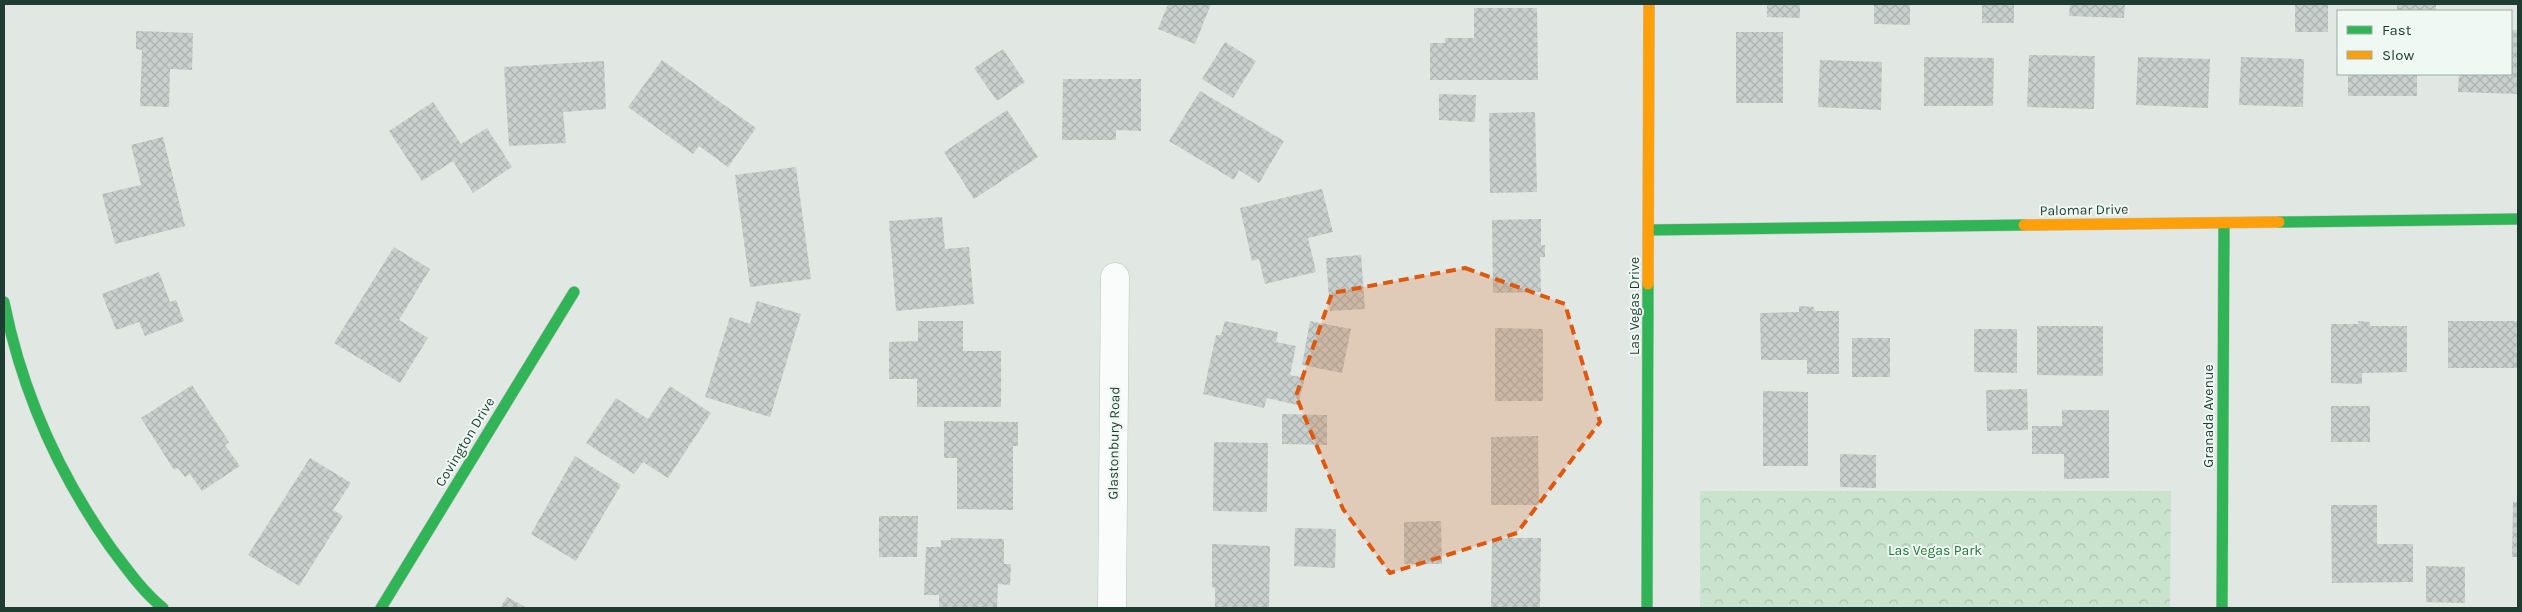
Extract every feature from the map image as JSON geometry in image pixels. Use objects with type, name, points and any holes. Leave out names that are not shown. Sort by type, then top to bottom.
[{"type":"street","name":"Las Vegas Drive","points":[[1647,608],[1649,4]]},
{"type":"street","name":"Palomar Drive","points":[[1649,230],[2518,219]]},
{"type":"street","name":"Granada Avenue","points":[[2222,608],[2224,223]]},
{"type":"street","name":"Glastonbury Road","points":[[1112,608],[1115,277]]},
{"type":"street","name":"Covington Drive","points":[[381,608],[574,292]]},
{"type":"street","points":[[4,302],[10,336],[41,426],[95,527],[148,597],[163,608]]},
{"type":"highlighted area","points":[[1465,268],[1565,304],[1600,422],[1517,533],[1390,573],[1343,509],[1296,396],[1332,293]]},
{"type":"green space","name":"Las Vegas Park","points":[[1700,491],[2171,491],[2170,608],[1700,608]]},
{"type":"building","points":[[1168,4],[1211,4],[1195,44],[1158,29]]},
{"type":"building","points":[[1767,4],[1800,4],[1800,18],[1767,17]]},
{"type":"building","points":[[1874,4],[1910,4],[1910,25],[1874,24]]},
{"type":"building","points":[[1982,4],[2014,4],[2014,23],[1982,23]]},
{"type":"building","points":[[2070,4],[2125,4],[2124,18],[2069,16]]},
{"type":"building","points":[[2295,4],[2328,4],[2328,32],[2295,32]]},
{"type":"building","points":[[2397,4],[2436,4],[2436,10],[2397,10]]},
{"type":"building","points":[[1474,8],[1537,8],[1538,80],[1430,80],[1430,43],[1445,43],[1445,38],[1474,38]]},
{"type":"building","points":[[2512,30],[2518,30],[2518,94],[2458,92],[2459,75],[2512,75]]},
{"type":"building","points":[[136,31],[193,33],[192,70],[170,69],[169,107],[140,106],[142,50],[136,49]]},
{"type":"building","points":[[1736,32],[1783,32],[1783,103],[1736,103]]},
{"type":"building","points":[[1225,42],[1256,61],[1233,98],[1202,79]]},
{"type":"building","points":[[1003,49],[1025,82],[997,101],[974,68]]},
{"type":"building","points":[[2029,55],[2095,56],[2094,109],[2027,107]]},
{"type":"building","points":[[1924,57],[1994,58],[1993,106],[1924,106]]},
{"type":"building","points":[[2138,57],[2210,59],[2208,108],[2136,105]]},
{"type":"building","points":[[2241,57],[2304,59],[2303,107],[2239,105]]},
{"type":"building","points":[[662,60],[756,128],[728,167],[699,146],[693,154],[628,107]]},
{"type":"building","points":[[1820,60],[1882,62],[1881,110],[1818,107]]},
{"type":"building","points":[[604,61],[606,109],[563,112],[566,143],[509,146],[504,67]]},
{"type":"building","points":[[2348,75],[2417,75],[2417,96],[2348,96]]},
{"type":"building","points":[[1063,79],[1141,79],[1141,131],[1116,130],[1116,140],[1062,140]]},
{"type":"building","points":[[1200,91],[1284,141],[1259,183],[1239,170],[1234,180],[1169,141]]},
{"type":"building","points":[[1439,94],[1476,95],[1475,122],[1439,120]]},
{"type":"building","points":[[433,102],[461,144],[487,128],[512,167],[473,193],[453,161],[422,181],[389,131]]},
{"type":"building","points":[[1007,110],[1038,157],[974,199],[944,152]]},
{"type":"building","points":[[1535,112],[1537,192],[1490,193],[1489,113]]},
{"type":"building","points":[[163,137],[185,226],[115,244],[102,194],[141,185],[131,145]]},
{"type":"building","points":[[796,167],[811,279],[750,287],[735,175]]},
{"type":"building","points":[[1322,189],[1333,232],[1308,238],[1316,272],[1265,284],[1259,259],[1252,261],[1240,208]]},
{"type":"building","points":[[942,217],[945,249],[969,247],[974,304],[896,311],[889,221]]},
{"type":"building","points":[[1541,219],[1541,245],[1545,245],[1545,257],[1540,257],[1541,292],[1493,293],[1492,220]]},
{"type":"building","points":[[394,247],[430,269],[399,320],[428,338],[400,383],[334,343]]},
{"type":"building","points":[[1361,255],[1365,309],[1330,311],[1326,258]]},
{"type":"building","points":[[159,272],[170,302],[176,300],[184,321],[145,336],[139,322],[116,330],[102,294]]},
{"type":"building","points":[[757,301],[801,314],[770,417],[705,397],[730,317],[750,324]]},
{"type":"building","points":[[1799,306],[1814,307],[1814,311],[1839,311],[1839,374],[1807,374],[1807,360],[1761,360],[1760,313],[1799,312]]},
{"type":"building","points":[[918,321],[963,321],[963,351],[1001,351],[1001,407],[917,407],[917,379],[889,379],[889,342],[918,341]]},
{"type":"building","points":[[1225,321],[1278,332],[1276,342],[1296,346],[1290,375],[1305,378],[1298,405],[1267,398],[1264,408],[1203,394],[1216,335],[1221,335]]},
{"type":"building","points":[[1310,321],[1351,329],[1342,373],[1302,365]]},
{"type":"building","points":[[2358,321],[2370,322],[2370,326],[2407,326],[2407,372],[2362,373],[2362,384],[2331,383],[2331,324],[2359,324]]},
{"type":"building","points":[[2448,321],[2518,321],[2518,368],[2448,368]]},
{"type":"building","points":[[2037,326],[2103,326],[2103,376],[2037,375]]},
{"type":"building","points":[[1495,328],[1543,329],[1543,401],[1495,401]]},
{"type":"building","points":[[1974,329],[2017,329],[2017,373],[1974,372]]},
{"type":"building","points":[[1852,338],[1890,338],[1890,377],[1852,377]]},
{"type":"building","points":[[192,385],[229,442],[225,445],[240,466],[202,491],[190,474],[185,477],[178,468],[174,470],[141,418]]},
{"type":"building","points":[[670,386],[711,413],[668,478],[643,462],[634,474],[586,443],[616,398],[648,419]]},
{"type":"building","points":[[2027,389],[2028,430],[1987,431],[1986,390]]},
{"type":"building","points":[[1763,391],[1808,392],[1808,466],[1763,466]]},
{"type":"building","points":[[2331,406],[2370,406],[2370,442],[2331,442]]},
{"type":"building","points":[[2062,410],[2109,410],[2109,478],[2064,479],[2064,454],[2032,454],[2032,426],[2062,426]]},
{"type":"building","points":[[1282,414],[1327,415],[1327,445],[1282,444]]},
{"type":"building","points":[[944,421],[1018,422],[1018,446],[1013,446],[1013,510],[957,509],[957,458],[944,458]]},
{"type":"building","points":[[1538,436],[1539,505],[1491,505],[1491,437]]},
{"type":"building","points":[[1214,442],[1268,443],[1267,512],[1213,511]]},
{"type":"building","points":[[1840,454],[1876,455],[1876,488],[1840,487]]},
{"type":"building","points":[[575,456],[621,485],[576,561],[531,534]]},
{"type":"building","points":[[310,458],[351,483],[333,510],[343,516],[299,586],[248,555]]},
{"type":"building","points":[[2513,502],[2518,502],[2518,557],[2512,557]]},
{"type":"building","points":[[2331,505],[2377,505],[2377,544],[2413,544],[2413,582],[2332,583]]},
{"type":"building","points":[[879,516],[918,516],[917,557],[879,557]]},
{"type":"building","points":[[1441,521],[1442,564],[1404,564],[1404,522]]},
{"type":"building","points":[[1295,528],[1336,529],[1335,568],[1294,566]]},
{"type":"building","points":[[951,538],[1004,539],[1004,564],[1011,564],[1010,585],[998,584],[997,608],[939,608],[939,595],[924,595],[926,547],[941,547],[941,540],[951,540]]},
{"type":"building","points":[[1492,538],[1541,538],[1540,608],[1491,608]]},
{"type":"building","points":[[1212,544],[1270,546],[1269,608],[1215,608],[1215,588],[1212,587]]},
{"type":"building","points":[[2426,566],[2465,567],[2465,603],[2426,602]]},
{"type":"building","points":[[507,597],[527,608],[500,608]]},
{"type":"traffic: fast","points":[[2279,222],[2518,219]]},
{"type":"traffic: fast","points":[[2222,608],[2224,223]]},
{"type":"traffic: fast","points":[[1649,230],[2024,225]]},
{"type":"traffic: fast","points":[[1647,608],[1648,284]]},
{"type":"traffic: fast","points":[[381,608],[574,292]]},
{"type":"traffic: fast","points":[[4,302],[21,368],[32,400],[44,431],[74,491],[129,572],[163,608]]},
{"type":"traffic: slow","points":[[1648,284],[1649,4]]},
{"type":"traffic: slow","points":[[2024,225],[2279,222]]}]
